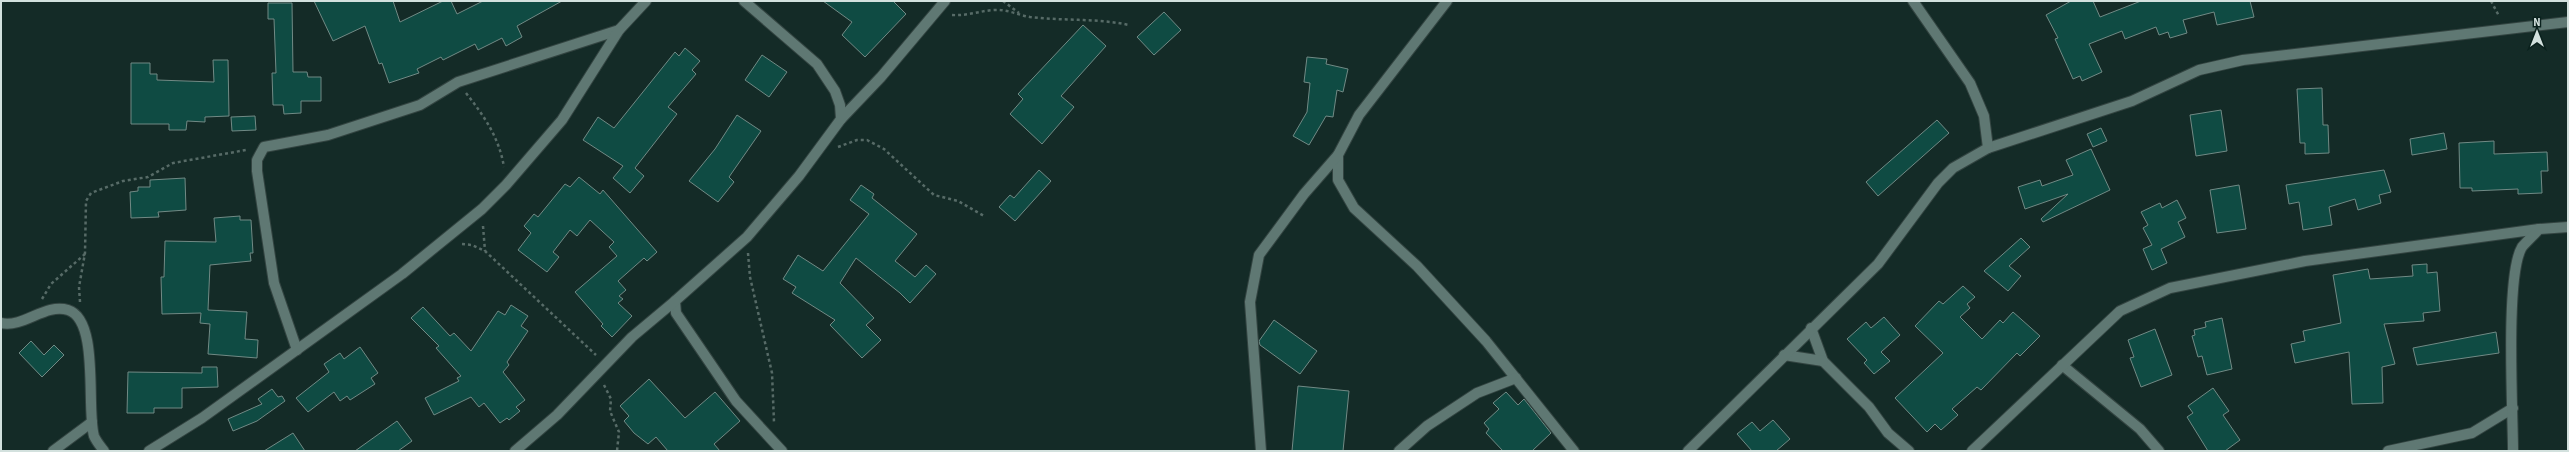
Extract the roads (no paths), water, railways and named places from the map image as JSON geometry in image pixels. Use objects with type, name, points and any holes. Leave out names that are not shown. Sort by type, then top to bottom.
[{"type":"street","points":[[149,451],[202,418],[297,350],[443,242],[482,209],[506,185],[562,120],[619,30],[646,1]]},
{"type":"street","points":[[744,1],[817,64],[835,91],[840,105],[841,119]]},
{"type":"street","points":[[515,451],[557,415],[598,375],[632,337],[747,237],[818,150],[841,119],[945,1]]},
{"type":"street","points":[[1261,451],[1250,302],[1259,256],[1304,194],[1338,155],[1360,115],[1447,1]]},
{"type":"street","points":[[1913,1],[1970,83],[1984,116],[1988,148]]},
{"type":"street","points":[[1688,451],[1811,328],[1878,264],[1938,183],[1953,168],[1988,148],[2132,101],[2199,70],[2243,60],[2568,22]]},
{"type":"street","points":[[297,350],[274,284],[257,171],[257,160],[264,147],[328,134],[420,105],[458,82],[619,30]]},
{"type":"street","points":[[1338,155],[1338,180],[1354,208],[1417,266],[1486,341],[1574,451]]},
{"type":"street","points":[[1972,451],[2120,311],[2170,288],[2305,261],[2539,229],[2568,227]]},
{"type":"street","points":[[2513,451],[2512,326],[2516,265],[2522,248],[2539,229]]},
{"type":"street","points":[[675,301],[676,313],[736,401],[782,451]]},
{"type":"street","points":[[1,323],[16,322],[51,310],[64,309],[73,312],[81,318],[90,367],[94,437],[104,451]]},
{"type":"street","points":[[1811,328],[1823,361],[1869,407],[1888,433],[1909,451]]},
{"type":"street","points":[[1784,355],[1823,361]]},
{"type":"street","points":[[2062,365],[2140,429],[2159,451]]},
{"type":"street","points":[[1399,451],[1426,426],[1476,393],[1516,378]]},
{"type":"street","points":[[2388,451],[2472,433],[2513,408]]},
{"type":"street","points":[[53,451],[92,422]]}]
